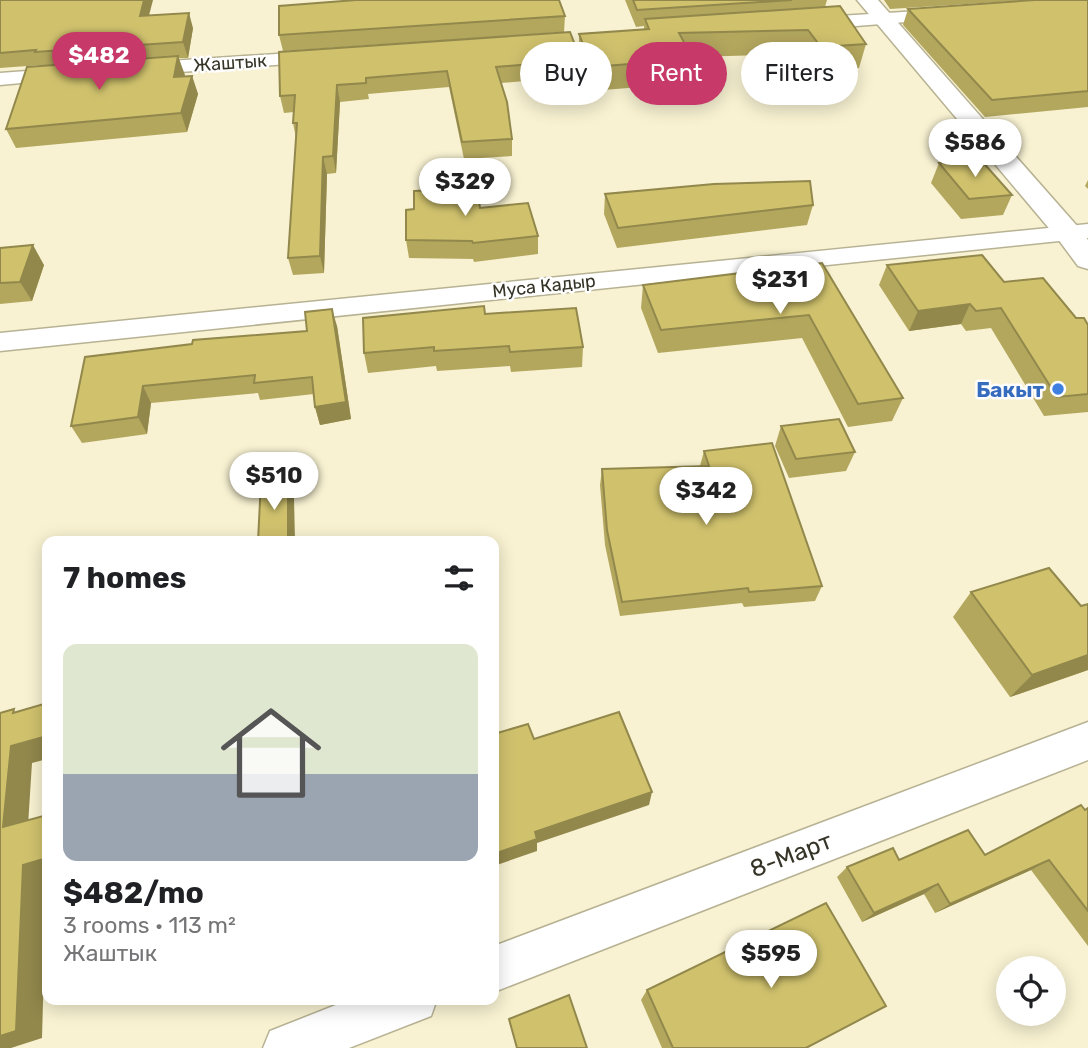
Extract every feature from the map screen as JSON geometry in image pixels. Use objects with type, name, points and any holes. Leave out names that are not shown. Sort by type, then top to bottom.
[{"type":"street","points":[[867,0],[1078,232],[1088,260]]},
{"type":"street","points":[[787,26],[965,13]]},
{"type":"street","name":"Жаштык","points":[[124,71],[345,55]]},
{"type":"street","points":[[0,79],[83,73]]},
{"type":"street","name":"Муса Кадыр","points":[[0,342],[1078,232]]},
{"type":"street","name":"8-Март","points":[[499,967],[1088,741]]},
{"type":"street","points":[[287,1048],[398,1005]]},
{"type":"building","points":[[0,0],[144,0],[140,16],[189,13],[183,42],[0,53]]},
{"type":"building","points":[[356,0],[559,0],[565,16],[279,35],[279,6]]},
{"type":"building","points":[[633,0],[792,0],[637,10]]},
{"type":"building","points":[[1035,0],[1088,0],[1088,91],[992,100],[908,9]]},
{"type":"building","points":[[840,6],[866,44],[817,42],[808,30],[679,33],[684,42],[626,42],[626,64],[612,65],[612,42],[582,42],[579,34],[649,29],[645,19]]},
{"type":"building","points":[[570,32],[574,42],[520,42],[520,65],[496,67],[507,102],[512,139],[462,142],[447,71],[366,78],[366,83],[337,85],[333,156],[323,157],[320,256],[288,258],[297,123],[293,123],[295,95],[280,96],[279,52]]},
{"type":"building","points":[[178,56],[174,77],[192,76],[181,113],[6,129],[27,67]]},
{"type":"building","points":[[980,159],[1012,195],[969,199],[939,163]]},
{"type":"building","points":[[810,181],[813,205],[618,228],[605,194],[714,184]]},
{"type":"building","points":[[477,188],[480,208],[528,203],[538,236],[473,243],[406,240],[406,210],[414,209],[414,191]]},
{"type":"building","points":[[33,245],[20,282],[0,283],[0,248]]},
{"type":"building","points":[[982,255],[1004,282],[1043,278],[1076,318],[1084,318],[1088,325],[1088,394],[1057,397],[1001,308],[976,311],[970,304],[918,311],[887,265]]},
{"type":"building","points":[[822,263],[903,398],[858,404],[809,315],[661,330],[643,285]]},
{"type":"building","points":[[484,306],[485,314],[576,308],[583,347],[510,352],[509,346],[434,351],[434,347],[364,353],[363,318]]},
{"type":"building","points":[[332,309],[346,402],[315,407],[312,377],[254,383],[255,375],[143,386],[138,417],[71,426],[85,357],[192,344],[193,340],[307,331],[305,312]]},
{"type":"building","points":[[839,419],[855,452],[796,459],[781,426]]},
{"type":"building","points":[[772,443],[822,586],[749,592],[748,588],[622,602],[607,530],[602,469],[709,466],[704,451]]},
{"type":"building","points":[[261,481],[288,481],[288,536],[258,536]]},
{"type":"building","points":[[1049,568],[1081,606],[1088,604],[1088,655],[1032,675],[971,592]]},
{"type":"building","points":[[42,704],[42,737],[11,746],[3,827],[42,816],[42,859],[23,865],[16,1031],[0,1036],[0,713],[14,709],[13,713]]},
{"type":"building","points":[[619,712],[652,792],[535,832],[537,839],[499,852],[499,733],[528,724],[534,739]]},
{"type":"building","points":[[1081,805],[1085,810],[1088,808],[1088,911],[1049,860],[950,904],[938,884],[874,913],[847,867],[893,848],[899,860],[968,830],[985,855]]},
{"type":"building","points":[[826,903],[886,1006],[806,1048],[673,1048],[647,990]]},
{"type":"building","points":[[569,995],[587,1048],[517,1048],[509,1019]]},
{"type":"place","name":"Бакыт","points":[[1058,389]]}]
